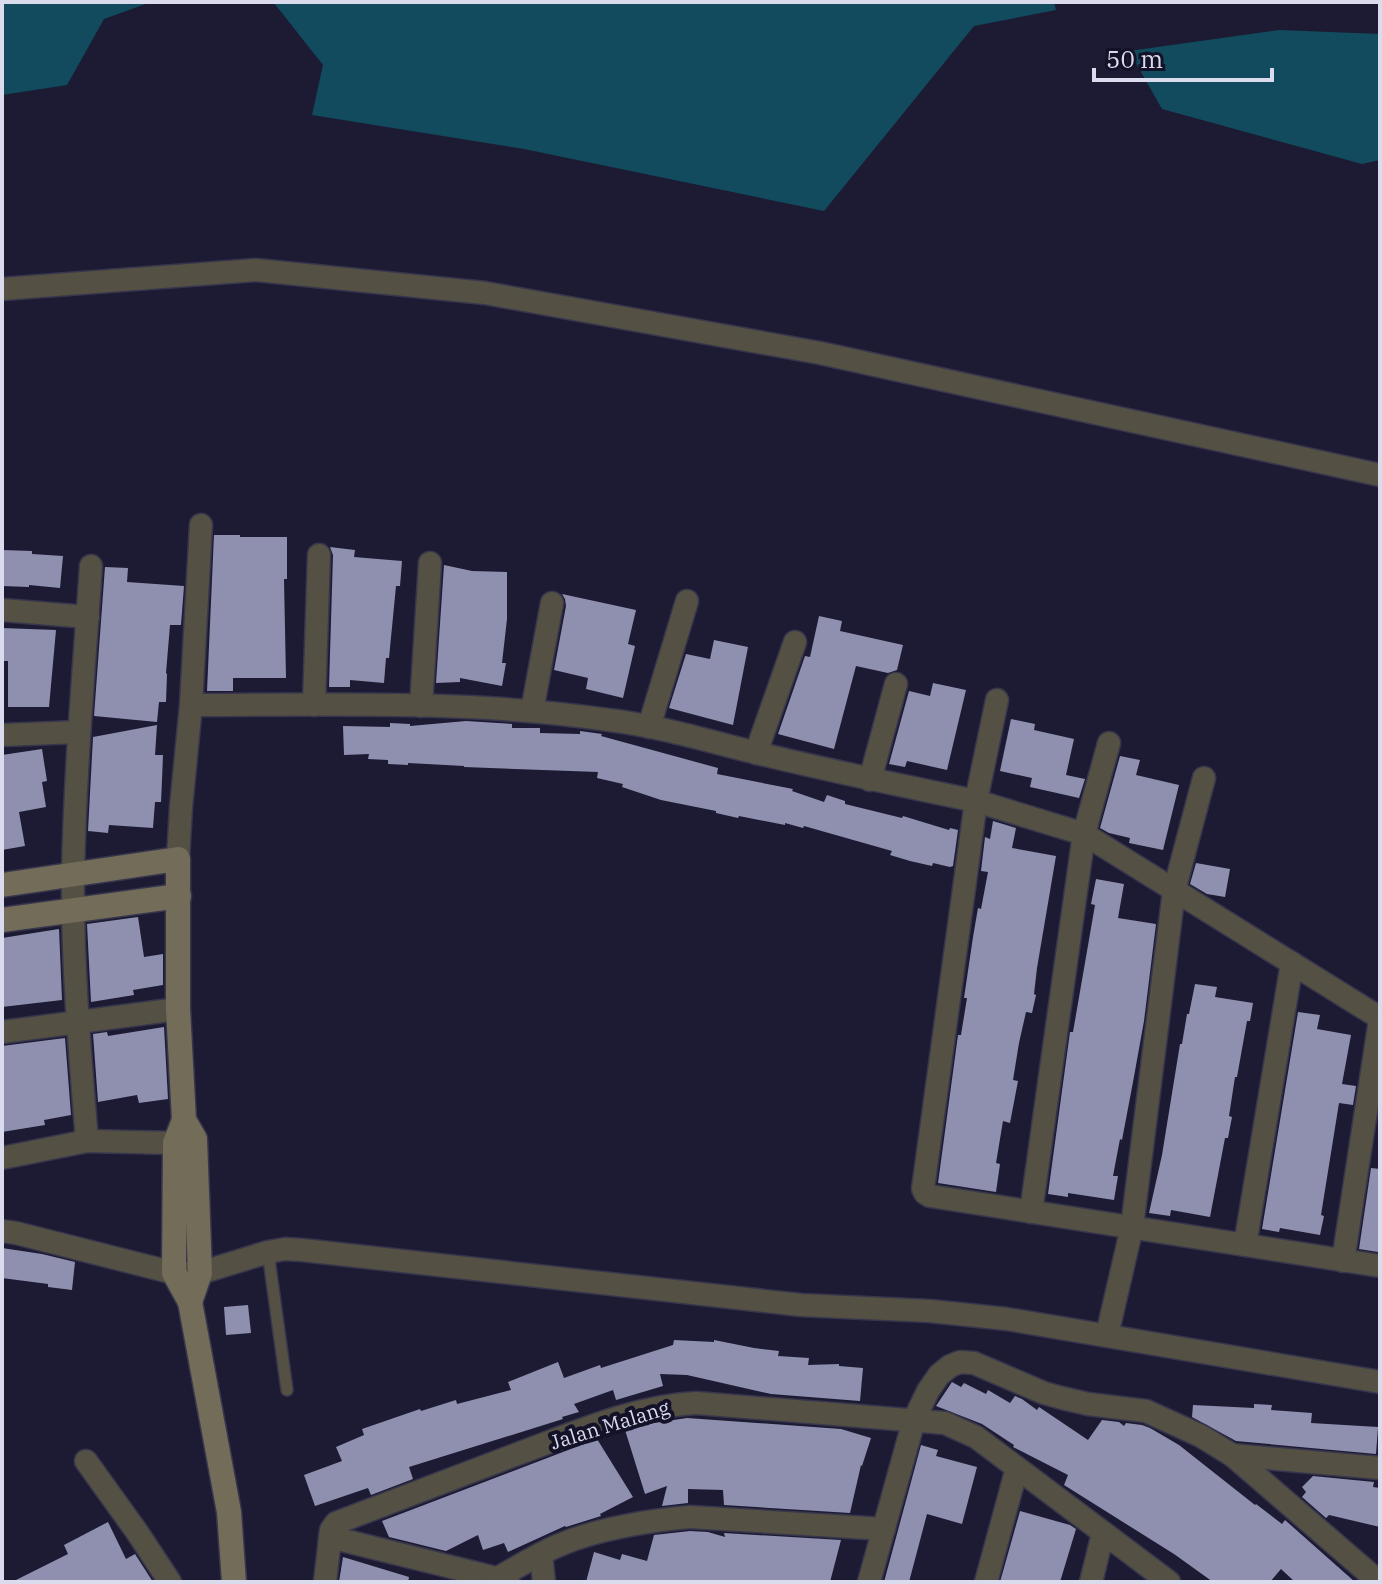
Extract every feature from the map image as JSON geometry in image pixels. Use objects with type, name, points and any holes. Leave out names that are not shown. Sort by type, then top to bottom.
[{"type":"street","points":[[2,289],[256,270],[485,293],[820,353],[1380,475]]},
{"type":"street","points":[[190,1302],[200,1273],[185,1134],[178,1009],[178,859],[201,525]]},
{"type":"street","points":[[314,705],[319,555]]},
{"type":"street","points":[[421,706],[430,563]]},
{"type":"street","points":[[87,1141],[78,1020],[73,874],[91,566]]},
{"type":"street","points":[[649,727],[687,601]]},
{"type":"street","points":[[532,711],[552,603]]},
{"type":"street","points":[[2,610],[88,617]]},
{"type":"street","points":[[756,753],[795,642]]},
{"type":"street","points":[[870,780],[896,684]]},
{"type":"street","points":[[997,700],[976,801],[923,1189],[925,1193],[1380,1266]]},
{"type":"street","points":[[191,705],[421,706],[532,711],[608,719],[870,780],[976,801],[1084,834],[1380,1019],[1343,1261]]},
{"type":"street","points":[[3,734],[79,732]]},
{"type":"street","points":[[1031,1212],[1084,834],[1109,743]]},
{"type":"street","points":[[1107,1335],[1132,1227],[1174,891],[1204,778]]},
{"type":"street","points":[[2,885],[178,859]]},
{"type":"street","points":[[2,920],[179,896]]},
{"type":"street","points":[[1245,1245],[1292,963]]},
{"type":"street","points":[[2,1032],[178,1009]]},
{"type":"street","points":[[2,1158],[87,1141],[185,1134]]},
{"type":"street","points":[[185,1134],[174,1273],[190,1302],[229,1512],[234,1582]]},
{"type":"street","points":[[2,1231],[174,1273],[200,1273],[268,1252],[302,1250],[801,1305],[930,1311],[1007,1319],[1380,1382]]},
{"type":"street","points":[[869,1582],[914,1420],[939,1375],[960,1362],[974,1363],[1062,1398],[1146,1411],[1201,1436],[1232,1455],[1379,1582]]},
{"type":"street","name":"Jalan Malang","points":[[330,1537],[336,1523],[584,1429],[645,1410],[696,1403],[945,1423],[976,1437],[1169,1582]]},
{"type":"street","points":[[1232,1455],[1380,1468]]},
{"type":"street","points":[[86,1461],[170,1582]]},
{"type":"street","points":[[986,1582],[1017,1468]]},
{"type":"street","points":[[325,1582],[330,1537],[501,1581],[541,1554],[564,1543],[662,1519],[690,1517],[884,1529]]},
{"type":"street","points":[[1091,1582],[1103,1533]]},
{"type":"street","points":[[541,1554],[544,1582]]},
{"type":"lane","points":[[268,1252],[287,1390]]},
{"type":"water","points":[[2,2],[151,2],[104,19],[67,85],[2,95]]},
{"type":"water","points":[[270,2],[1054,2],[1056,10],[974,26],[824,211],[524,149],[312,115],[323,65],[274,3]]},
{"type":"water","points":[[1279,30],[1380,34],[1380,160],[1362,164],[1162,109],[1129,51]]},
{"type":"building","points":[[214,535],[287,537],[287,579],[284,579],[286,678],[233,678],[233,691],[207,691]]},
{"type":"building","points":[[330,547],[355,550],[354,557],[402,561],[384,683],[350,680],[350,687],[329,687],[333,555]]},
{"type":"building","points":[[2,550],[63,556],[60,588],[2,586]]},
{"type":"building","points":[[444,565],[472,571],[507,572],[507,619],[502,663],[506,663],[502,686],[460,678],[460,682],[436,683]]},
{"type":"building","points":[[105,567],[128,568],[127,582],[184,586],[181,625],[170,625],[166,702],[159,702],[157,722],[94,716]]},
{"type":"building","points":[[562,594],[636,610],[628,644],[635,646],[623,698],[586,689],[588,678],[554,670],[566,606]]},
{"type":"building","points":[[819,616],[842,621],[840,631],[903,645],[897,670],[888,673],[856,666],[834,749],[778,734],[805,656],[810,657]]},
{"type":"building","points":[[2,628],[56,630],[49,707],[8,707],[8,661],[2,661]]},
{"type":"building","points":[[714,640],[748,647],[733,725],[669,708],[686,654],[710,659]]},
{"type":"building","points":[[933,683],[966,690],[947,770],[907,761],[905,767],[889,764],[909,691],[930,696]]},
{"type":"building","points":[[1011,719],[1035,724],[1034,730],[1074,739],[1066,775],[1085,779],[1079,798],[1030,787],[1032,778],[1000,771]]},
{"type":"building","points":[[466,721],[512,724],[512,728],[540,728],[540,733],[580,734],[580,731],[602,734],[718,768],[717,774],[793,789],[824,802],[827,795],[845,801],[845,804],[958,830],[953,866],[933,863],[932,866],[910,861],[890,855],[892,851],[804,826],[738,818],[661,800],[622,787],[623,784],[597,778],[598,772],[388,764],[388,760],[368,759],[369,754],[344,755],[343,726],[390,727],[390,723],[410,726]]},
{"type":"building","points":[[157,725],[155,755],[163,755],[161,802],[155,802],[153,828],[109,825],[108,833],[88,831],[93,737]]},
{"type":"building","points":[[42,749],[47,781],[42,782],[46,807],[19,812],[25,846],[2,850],[2,755]]},
{"type":"building","points":[[1120,756],[1140,760],[1136,775],[1179,785],[1163,850],[1129,843],[1130,838],[1100,828]]},
{"type":"building","points":[[993,821],[1016,828],[1012,848],[1056,856],[1037,968],[1036,995],[1032,1013],[1026,1012],[1019,1043],[1013,1080],[1018,1081],[1010,1123],[1003,1121],[996,1163],[1000,1164],[996,1192],[938,1183],[958,1035],[961,1035],[967,998],[964,998],[973,937],[988,872],[981,871],[985,837],[990,839]]},
{"type":"building","points":[[1196,863],[1230,869],[1225,897],[1207,894],[1190,884]]},
{"type":"building","points":[[1096,879],[1124,884],[1118,918],[1156,924],[1144,1021],[1113,1176],[1118,1176],[1114,1200],[1068,1193],[1068,1197],[1048,1194],[1070,1032],[1073,1032],[1095,905],[1091,904]]},
{"type":"building","points":[[138,917],[144,957],[163,954],[163,985],[133,990],[134,995],[91,1002],[87,924]]},
{"type":"building","points":[[59,929],[62,1000],[2,1007],[2,938]]},
{"type":"building","points":[[1195,984],[1217,987],[1215,997],[1253,1003],[1235,1077],[1228,1138],[1225,1138],[1210,1217],[1171,1210],[1170,1216],[1149,1213],[1180,1044]]},
{"type":"building","points":[[1298,1012],[1320,1015],[1317,1029],[1351,1035],[1342,1084],[1356,1086],[1353,1105],[1339,1103],[1320,1235],[1280,1228],[1279,1232],[1262,1229]]},
{"type":"building","points":[[164,1027],[168,1099],[139,1103],[137,1095],[98,1102],[93,1034],[107,1032],[108,1036]]},
{"type":"building","points":[[65,1038],[71,1115],[44,1120],[45,1125],[2,1132],[2,1046]]},
{"type":"building","points":[[1371,1168],[1380,1169],[1378,1252],[1359,1249]]},
{"type":"building","points":[[2,1248],[75,1262],[72,1290],[2,1278]]},
{"type":"building","points":[[248,1305],[251,1333],[226,1335],[224,1307]]},
{"type":"building","points":[[674,1340],[714,1340],[779,1351],[778,1356],[809,1358],[808,1365],[839,1364],[863,1368],[860,1401],[771,1394],[687,1375],[660,1374],[663,1386],[616,1400],[613,1390],[574,1404],[579,1412],[563,1419],[409,1467],[413,1479],[371,1495],[368,1488],[315,1506],[304,1475],[342,1461],[336,1447],[364,1435],[362,1429],[420,1409],[456,1400],[457,1404],[511,1390],[508,1382],[558,1362],[564,1378],[673,1345]]},
{"type":"building","points":[[952,1382],[961,1387],[964,1383],[986,1394],[988,1390],[1010,1403],[1015,1396],[1037,1410],[1039,1407],[1088,1440],[1102,1420],[1150,1428],[1179,1445],[1282,1524],[1285,1520],[1355,1582],[1295,1582],[1281,1569],[1270,1582],[1213,1582],[1064,1485],[1068,1475],[1013,1447],[982,1424],[936,1406]]},
{"type":"building","points":[[1254,1404],[1272,1405],[1271,1410],[1312,1413],[1311,1423],[1378,1427],[1376,1454],[1236,1441],[1192,1417],[1193,1405],[1254,1408]]},
{"type":"building","points":[[687,1418],[841,1429],[871,1438],[850,1513],[724,1505],[723,1490],[688,1489],[688,1503],[662,1506],[667,1486],[645,1494],[625,1430]]},
{"type":"building","points":[[597,1439],[633,1497],[601,1516],[565,1526],[508,1552],[504,1543],[483,1550],[478,1535],[446,1551],[389,1537],[382,1521]]},
{"type":"building","points":[[921,1445],[938,1450],[936,1456],[977,1467],[962,1524],[927,1514],[909,1582],[884,1582]]},
{"type":"building","points":[[1313,1476],[1374,1482],[1373,1487],[1380,1488],[1380,1527],[1329,1515],[1326,1518],[1302,1497],[1306,1492],[1302,1487]]},
{"type":"building","points":[[1020,1511],[1076,1529],[1060,1582],[1000,1582]]},
{"type":"building","points":[[108,1522],[126,1559],[135,1554],[153,1582],[12,1582],[68,1554],[64,1545]]},
{"type":"building","points":[[690,1531],[725,1537],[724,1533],[841,1540],[830,1582],[586,1582],[594,1552],[620,1560],[622,1554],[647,1561],[654,1535]]},
{"type":"building","points":[[343,1557],[409,1577],[408,1582],[339,1582]]}]
